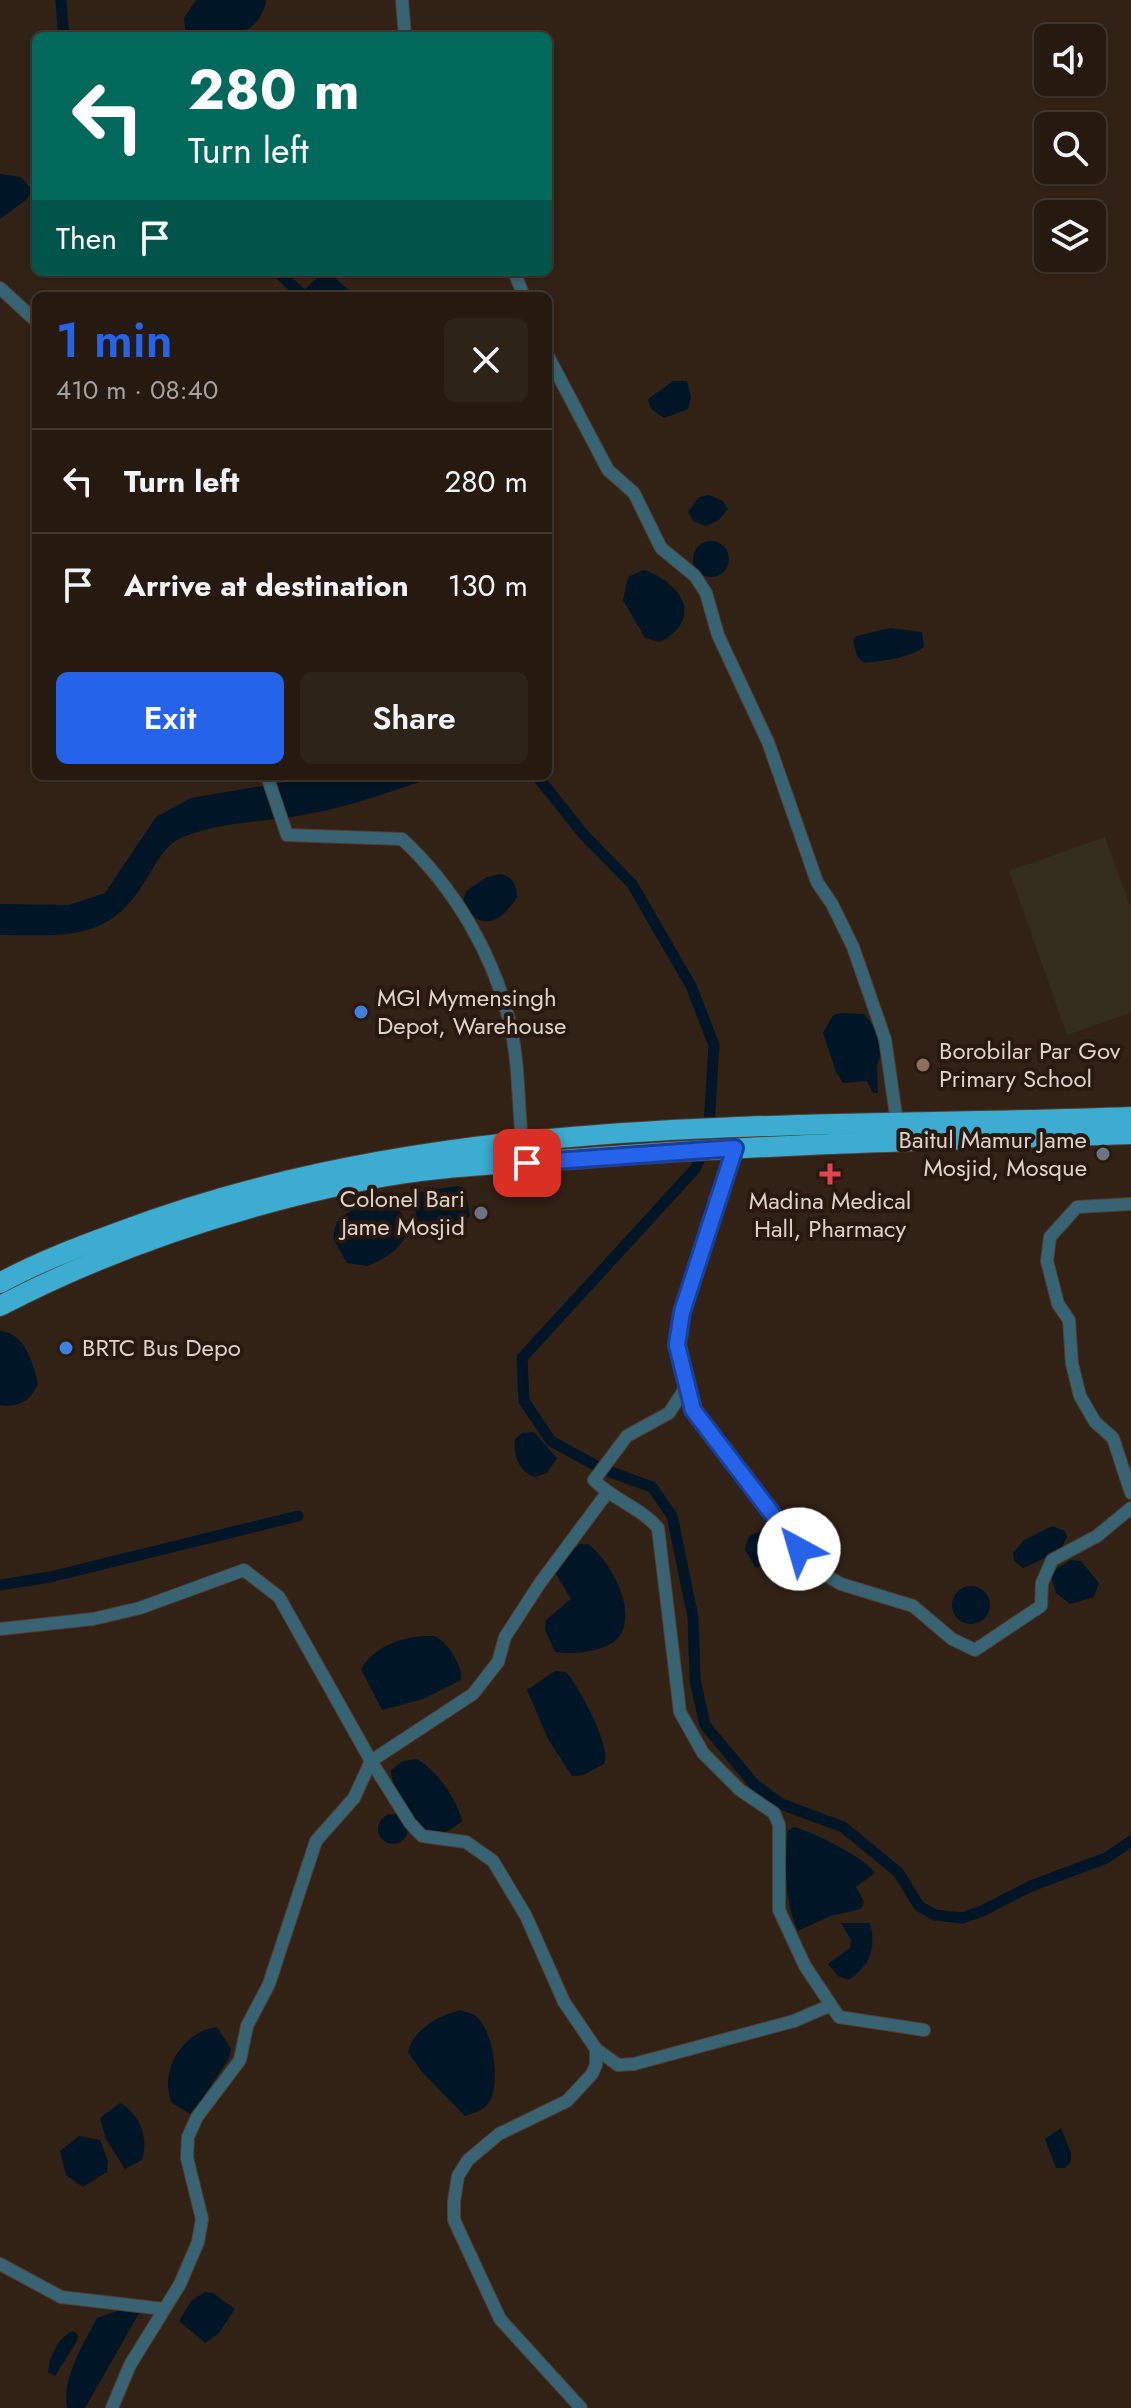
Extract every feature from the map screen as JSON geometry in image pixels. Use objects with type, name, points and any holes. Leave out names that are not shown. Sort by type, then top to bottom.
[{"type":"highway","points":[[0,1283],[93,1242],[200,1203],[311,1173],[451,1148],[670,1130],[1131,1117]]},
{"type":"highway","points":[[0,1306],[136,1245],[249,1208],[353,1183],[449,1169],[670,1152],[1131,1134]]},
{"type":"street","points":[[402,0],[405,32]]},
{"type":"street","points":[[0,288],[32,317]]},
{"type":"street","points":[[552,364],[608,470],[634,493],[661,548],[695,576],[706,593],[718,635],[768,742],[817,882],[832,904],[853,947],[885,1039],[897,1122]]},
{"type":"street","points":[[268,780],[280,824],[287,835],[301,838],[402,839],[427,862],[468,924],[501,990],[511,1027],[522,1141]]},
{"type":"street","points":[[735,1148],[682,1312],[677,1345],[693,1410],[781,1528],[817,1570],[841,1584],[913,1606],[952,1639],[975,1650],[1041,1606],[1042,1583],[1052,1560],[1097,1536],[1131,1508]]},
{"type":"street","points":[[1131,1204],[1077,1207],[1050,1237],[1047,1261],[1058,1304],[1069,1320],[1072,1364],[1080,1396],[1095,1422],[1113,1438],[1131,1493]]},
{"type":"street","points":[[686,1387],[669,1413],[627,1436],[594,1480],[607,1493],[634,1507],[658,1528],[680,1712],[703,1753],[740,1790],[774,1813],[779,1825],[779,1910],[805,1966],[839,2017],[924,2030]]},
{"type":"street","points":[[112,2408],[130,2365],[164,2309],[198,2242],[202,2219],[187,2158],[188,2137],[197,2117],[240,2060],[247,2026],[269,1984],[316,1841],[354,1798],[371,1761],[473,1694],[498,1662],[505,1637],[540,1583],[607,1493]]},
{"type":"street","points":[[0,1629],[93,1619],[140,1608],[244,1570],[279,1597],[371,1761],[410,1823],[422,1836],[466,1842],[493,1861],[526,1916],[564,2002],[596,2049],[610,2062],[634,2064],[794,2021],[831,2005]]},
{"type":"street","points":[[581,2408],[500,2319],[454,2220],[454,2201],[458,2176],[468,2160],[499,2134],[575,2093],[592,2074],[596,2049]]},
{"type":"street","points":[[0,2264],[61,2297],[164,2309]]},
{"type":"shaded area","points":[[1105,837],[1131,909],[1131,1013],[1067,1035],[1009,871]]},
{"type":"water","points":[[196,0],[266,0],[254,24],[240,32],[186,32],[184,18]]},
{"type":"water","points":[[0,174],[21,177],[32,190],[27,199],[0,219]]},
{"type":"water","points":[[320,276],[333,276],[351,292],[302,292]]},
{"type":"water","points":[[673,381],[687,381],[691,397],[688,409],[664,418],[651,409],[648,399]]},
{"type":"water","points":[[709,495],[723,501],[728,509],[718,521],[706,526],[693,521],[688,512],[699,497]]},
{"type":"water","points":[[711,541],[724,546],[729,559],[724,572],[711,577],[698,572],[693,559],[698,546]]},
{"type":"water","points":[[644,570],[668,583],[683,602],[682,622],[674,633],[660,642],[645,638],[623,600],[628,577]]},
{"type":"water","points":[[890,628],[922,632],[924,647],[904,656],[879,661],[865,663],[857,657],[853,640],[857,636]]},
{"type":"water","points":[[425,780],[324,811],[223,826],[191,834],[167,848],[130,902],[99,926],[63,934],[0,935],[0,904],[69,905],[105,893],[156,817],[191,798],[285,782]]},
{"type":"water","points":[[500,874],[513,882],[517,897],[497,919],[483,921],[476,918],[463,902],[466,891],[487,877]]},
{"type":"water","points":[[864,1014],[878,1032],[882,1053],[877,1065],[878,1093],[873,1093],[867,1081],[843,1083],[836,1072],[823,1033],[833,1015]]},
{"type":"water","points":[[457,1186],[465,1189],[470,1216],[455,1228],[423,1232],[416,1219],[415,1196],[421,1192]]},
{"type":"water","points":[[390,1202],[406,1222],[403,1240],[388,1255],[367,1266],[347,1263],[334,1240],[338,1222],[352,1211]]},
{"type":"water","points":[[0,1331],[9,1333],[22,1343],[38,1384],[27,1399],[18,1404],[0,1405]]},
{"type":"water","points":[[534,1432],[557,1458],[547,1473],[535,1477],[521,1467],[515,1445],[515,1439],[522,1433]]},
{"type":"water","points":[[1052,1526],[1065,1531],[1067,1537],[1060,1551],[1023,1568],[1014,1561],[1013,1553],[1024,1540]]},
{"type":"water","points":[[764,1529],[773,1531],[782,1545],[773,1560],[756,1568],[745,1550],[748,1537]]},
{"type":"water","points":[[579,1544],[588,1544],[596,1551],[611,1572],[622,1597],[625,1621],[617,1639],[602,1648],[572,1653],[555,1652],[545,1630],[546,1620],[571,1599],[555,1572]]},
{"type":"water","points":[[1071,1560],[1081,1561],[1099,1583],[1094,1597],[1070,1604],[1056,1593],[1050,1573]]},
{"type":"water","points":[[971,1586],[985,1591],[990,1605],[985,1619],[971,1624],[957,1619],[952,1605],[957,1591]]},
{"type":"water","points":[[434,1636],[453,1654],[461,1680],[423,1699],[382,1710],[361,1669],[367,1660],[393,1643]]},
{"type":"water","points":[[555,1671],[566,1672],[572,1680],[593,1717],[603,1745],[604,1764],[583,1775],[572,1776],[548,1739],[527,1690]]},
{"type":"water","points":[[417,1759],[439,1778],[459,1813],[462,1821],[445,1832],[432,1834],[417,1825],[394,1787],[391,1770],[403,1761]]},
{"type":"water","points":[[393,1814],[399,1815],[407,1823],[407,1835],[399,1843],[393,1844],[387,1843],[379,1835],[378,1829],[379,1823],[387,1815]]},
{"type":"water","points":[[794,1827],[850,1853],[875,1873],[856,1887],[864,1902],[861,1909],[830,1916],[798,1931],[790,1907],[786,1856],[788,1831]]},
{"type":"water","points":[[841,1923],[870,1923],[872,1932],[872,1948],[867,1962],[849,1980],[838,1976],[828,1964],[850,1948],[851,1940]]},
{"type":"water","points":[[460,2010],[475,2016],[483,2024],[492,2047],[495,2074],[492,2097],[487,2105],[465,2116],[422,2072],[408,2052],[421,2030],[443,2016]]},
{"type":"water","points":[[217,2027],[231,2049],[229,2058],[192,2115],[172,2103],[168,2078],[171,2066],[184,2044],[205,2030]]},
{"type":"water","points":[[120,2103],[138,2120],[144,2143],[142,2160],[125,2169],[106,2139],[100,2118]]},
{"type":"water","points":[[1061,2128],[1071,2153],[1071,2162],[1065,2168],[1056,2168],[1045,2139]]},
{"type":"water","points":[[79,2136],[100,2140],[108,2161],[107,2172],[83,2187],[66,2175],[60,2151]]},
{"type":"water","points":[[205,2292],[213,2293],[235,2309],[219,2333],[205,2343],[179,2321],[191,2301]]},
{"type":"water","points":[[142,2308],[85,2408],[67,2408],[71,2373],[97,2318],[120,2310]]},
{"type":"water","points":[[73,2331],[78,2335],[77,2341],[55,2376],[48,2372],[52,2354],[63,2338]]},
{"type":"waterway","points":[[61,0],[65,32]]},
{"type":"waterway","points":[[282,276],[300,292]]},
{"type":"waterway","points":[[540,780],[584,835],[632,884],[691,986],[714,1045],[708,1141],[695,1169],[522,1358],[524,1401],[551,1441],[602,1469],[652,1487],[672,1516],[693,1617],[695,1680],[705,1725],[754,1784],[781,1804],[843,1827],[898,1872],[919,1906],[935,1915],[962,1918],[1031,1886],[1106,1858],[1131,1841]]},
{"type":"waterway","points":[[0,1585],[50,1577],[298,1516]]},
{"type":"place","name":"MGI Mymensingh Depot, Warehouse","points":[[361,1012]]},
{"type":"place","name":"Borobilar Par Gov Primary School","points":[[923,1065]]},
{"type":"place","name":"Baitul Mamur Jame Mosjid, Mosque","points":[[1103,1154]]},
{"type":"place","name":"Madina Medical Hall, Pharmacy","points":[[830,1174]]},
{"type":"place","name":"Colonel Bari Jame Mosjid","points":[[481,1213]]},
{"type":"place","name":"BRTC Bus Depo","points":[[66,1348]]},
{"type":"route","points":[[527,1163],[735,1148],[682,1312],[677,1345],[693,1410],[799,1549]]}]
